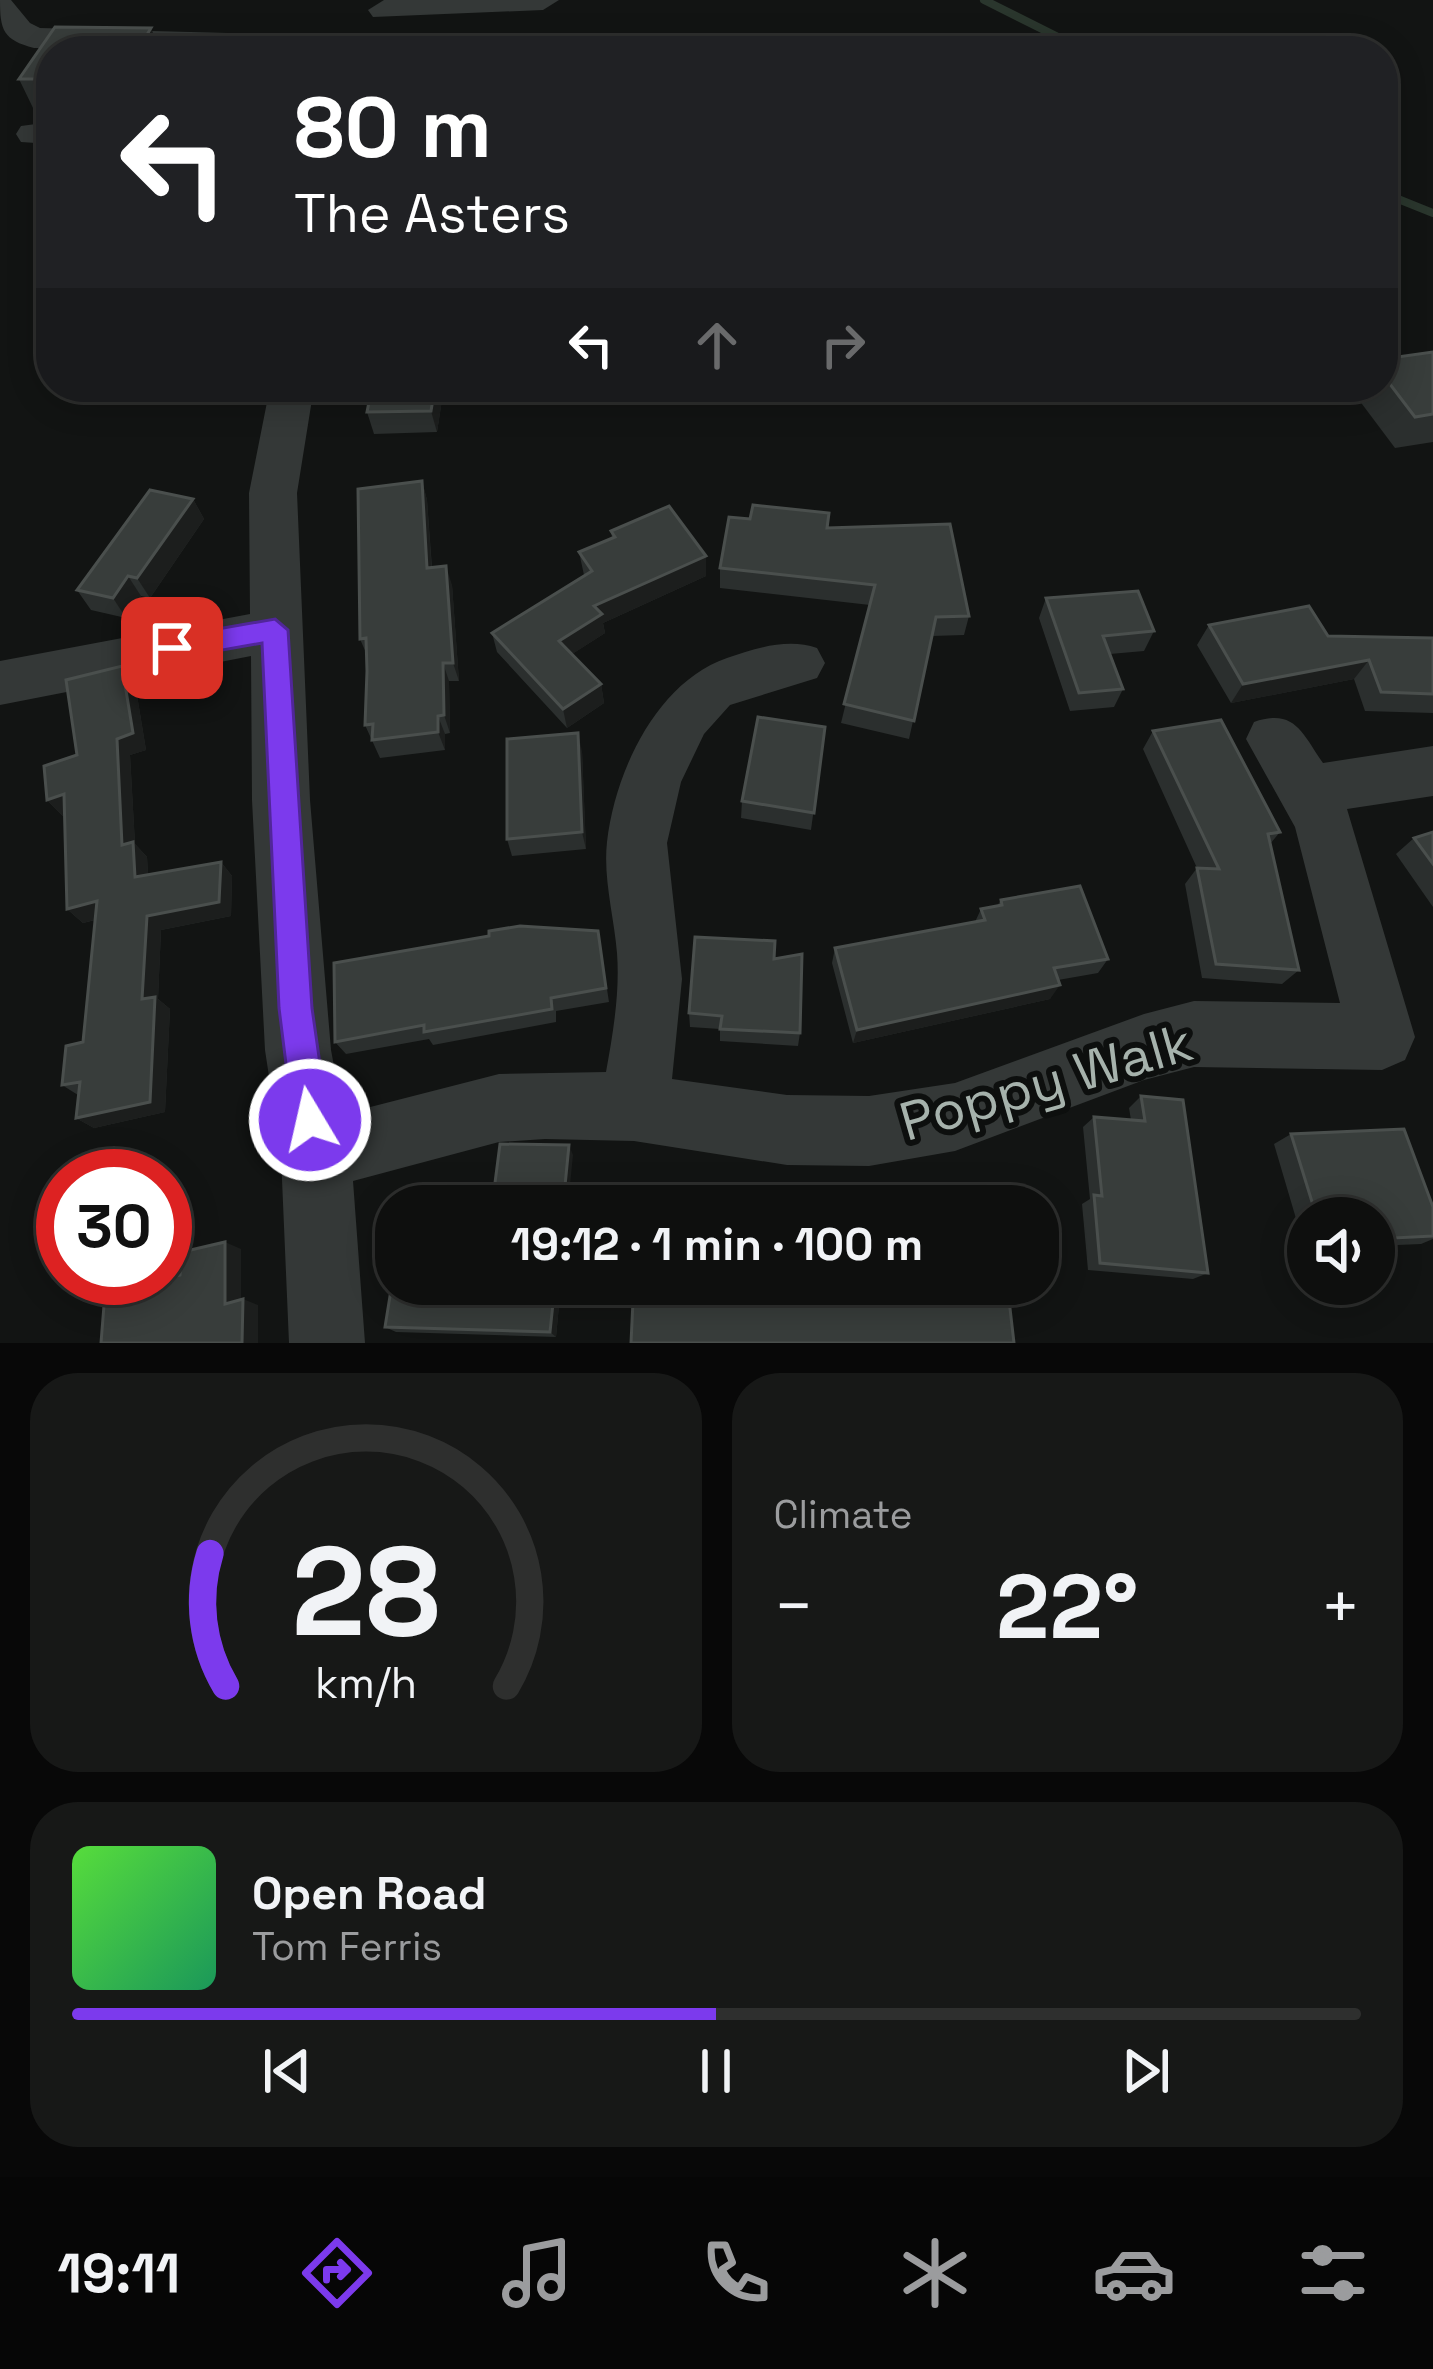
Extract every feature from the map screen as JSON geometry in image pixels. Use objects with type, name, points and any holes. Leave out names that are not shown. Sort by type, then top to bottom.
[{"type":"street","points":[[376,36],[384,5],[543,0]]},
{"type":"street","points":[[0,7],[18,30],[36,38]]},
{"type":"street","points":[[289,402],[273,493],[275,630],[298,1050],[316,1156],[327,1343]]},
{"type":"street","points":[[0,683],[275,630]]},
{"type":"street","points":[[634,1107],[649,1007],[649,960],[638,879],[643,807],[676,729],[694,704],[733,678],[798,663]]},
{"type":"street","name":"Poppy Walk","points":[[316,1156],[499,1108],[634,1107],[787,1130],[868,1131],[955,1117],[1144,1047],[1193,1034],[1382,1037],[1325,827],[1292,765],[1433,771]]},
{"type":"building","points":[[55,27],[151,28],[146,36],[49,36]]},
{"type":"building","points":[[36,54],[36,79],[19,79]]},
{"type":"building","points":[[1433,352],[1433,414],[1415,417],[1398,395],[1398,357]]},
{"type":"building","points":[[369,402],[432,402],[431,411],[367,412]]},
{"type":"building","points":[[422,481],[427,568],[446,566],[453,663],[443,663],[444,715],[438,716],[438,732],[372,740],[373,724],[365,725],[366,638],[360,639],[358,489]]},
{"type":"building","points":[[150,490],[193,499],[137,578],[128,576],[113,598],[77,590]]},
{"type":"building","points":[[753,505],[829,513],[827,528],[950,524],[969,616],[936,617],[914,721],[844,704],[875,585],[720,568],[729,517],[750,519]]},
{"type":"building","points":[[669,506],[706,556],[594,606],[602,614],[559,641],[601,684],[563,709],[492,633],[592,571],[579,552],[615,537],[611,531]]},
{"type":"building","points":[[1138,591],[1154,631],[1103,636],[1123,689],[1079,693],[1046,598]]},
{"type":"building","points":[[1309,606],[1328,636],[1433,638],[1433,694],[1381,692],[1369,660],[1243,684],[1209,625]]},
{"type":"building","points":[[122,666],[133,733],[117,739],[122,845],[133,842],[135,877],[221,862],[219,902],[147,916],[142,999],[155,997],[150,1102],[76,1118],[80,1082],[62,1085],[66,1046],[83,1042],[97,901],[67,909],[64,794],[47,800],[44,766],[77,755],[66,680]]},
{"type":"building","points":[[758,717],[825,727],[814,813],[742,801]]},
{"type":"building","points":[[1221,720],[1280,832],[1268,834],[1299,970],[1216,964],[1197,868],[1219,869],[1153,731]]},
{"type":"building","points":[[578,733],[582,832],[507,839],[507,739]]},
{"type":"building","points":[[1433,832],[1433,864],[1414,838]]},
{"type":"building","points":[[1080,886],[1108,959],[1054,968],[1060,985],[857,1030],[835,948],[985,920],[981,909],[1002,905],[1001,900]]},
{"type":"building","points":[[520,926],[598,931],[606,988],[551,998],[552,1009],[335,1042],[334,963],[489,936],[489,931]]},
{"type":"building","points":[[695,937],[775,941],[774,959],[802,954],[800,1033],[720,1029],[722,1016],[689,1013]]},
{"type":"building","points":[[1141,1096],[1183,1100],[1208,1273],[1100,1263],[1094,1195],[1102,1196],[1094,1117],[1145,1121]]},
{"type":"building","points":[[1404,1129],[1433,1207],[1433,1236],[1395,1238],[1395,1197],[1310,1197],[1291,1134]]},
{"type":"building","points":[[500,1144],[569,1145],[565,1185],[495,1185]]},
{"type":"building","points":[[225,1242],[225,1304],[243,1299],[242,1343],[101,1343],[104,1305],[192,1305],[192,1250]]},
{"type":"building","points":[[389,1305],[553,1305],[550,1332],[385,1327]]},
{"type":"building","points":[[633,1305],[1010,1305],[1014,1343],[631,1343]]},
{"type":"waterway","points":[[984,0],[1056,36]]},
{"type":"waterway","points":[[1398,199],[1433,213]]},
{"type":"route","points":[[172,648],[275,630],[298,1050],[310,1120]]}]
